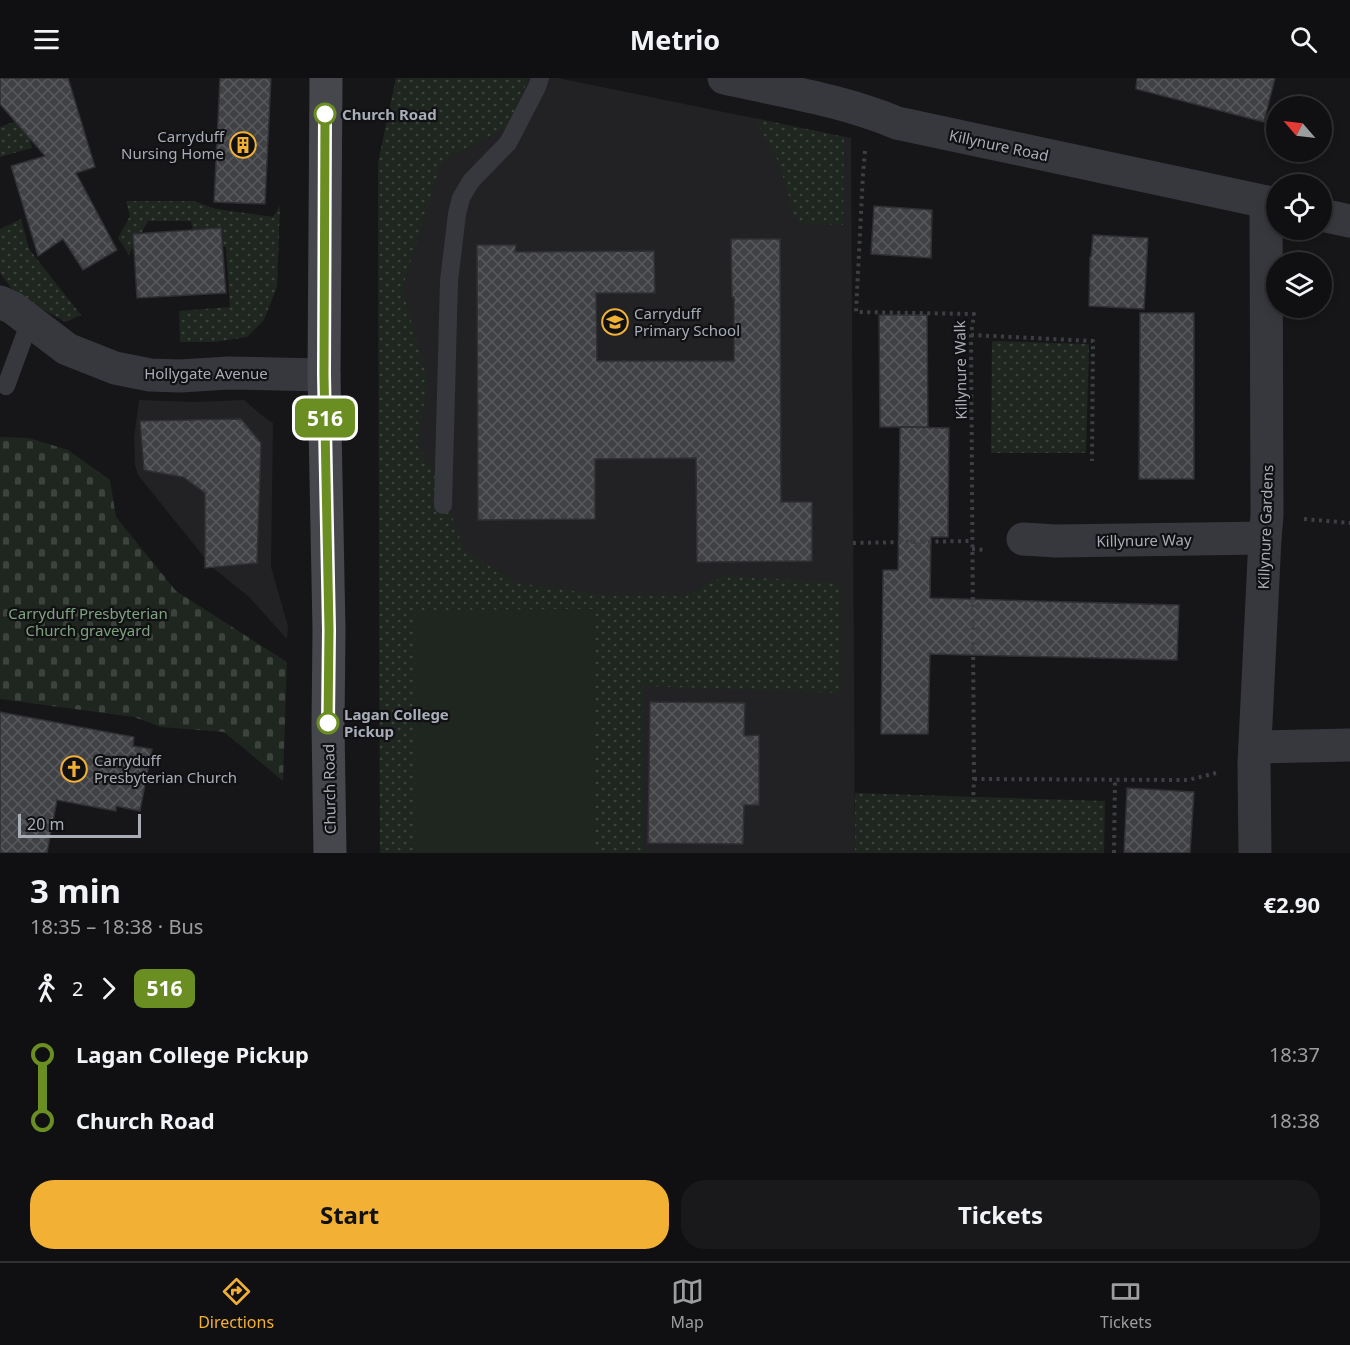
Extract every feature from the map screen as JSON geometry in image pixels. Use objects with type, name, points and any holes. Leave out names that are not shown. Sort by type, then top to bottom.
[{"type":"main road","name":"Church Road","points":[[326,78],[324,375],[330,853]]},
{"type":"street","name":"Killynure Road","points":[[724,78],[799,86],[897,123],[1266,202]]},
{"type":"street","points":[[1332,217],[1350,221]]},
{"type":"street","name":"Killynure Gardens","points":[[1255,853],[1255,755],[1266,527],[1270,240]]},
{"type":"street","name":"Hollygate Avenue","points":[[0,302],[13,308],[68,349],[115,369],[150,375],[180,376],[230,373],[324,375]]},
{"type":"street","name":"Killynure Way","points":[[1023,540],[1056,541],[1266,527]]},
{"type":"street","points":[[1255,755],[1350,745]]},
{"type":"lane","points":[[443,505],[449,281],[457,214],[461,198],[471,181],[508,142],[540,78]]},
{"type":"lane","points":[[6,386],[30,321]]},
{"type":"path","name":"Killynure Walk","points":[[866,143],[862,174],[856,312],[974,314],[971,335],[973,802]]},
{"type":"path","points":[[971,335],[1093,341],[1092,461]]},
{"type":"path","points":[[1266,527],[1350,523]]},
{"type":"path","points":[[853,543],[972,541]]},
{"type":"path","points":[[974,779],[1188,780],[1255,755]]},
{"type":"path","points":[[1114,853],[1115,781]]},
{"type":"shaded area","name":"Carryduff Primary School","points":[[396,78],[558,78],[851,138],[855,853],[380,853],[378,163]]},
{"type":"shaded area","points":[[139,400],[195,402],[244,400],[273,423],[271,567],[288,626],[287,639],[249,597],[212,567],[138,475],[135,465],[134,437]]},
{"type":"green space","points":[[396,78],[528,78],[511,125],[442,160],[402,289],[428,381],[417,444],[443,491],[464,550],[516,583],[611,596],[687,596],[724,576],[841,583],[840,693],[644,686],[643,847],[650,853],[380,853],[378,163]]},
{"type":"green space","points":[[24,118],[32,148],[0,157],[0,127]]},
{"type":"green space","points":[[754,118],[844,137],[843,225],[800,223],[792,213],[788,191],[777,159]]},
{"type":"green space","points":[[126,201],[193,201],[216,209],[273,217],[280,206],[277,287],[264,320],[247,337],[215,342],[180,342],[179,311],[230,307],[226,247],[196,246],[191,221],[148,221],[129,255],[118,238],[130,216]]},
{"type":"green space","points":[[21,219],[29,249],[81,315],[66,322],[16,295],[0,273],[0,229]]},
{"type":"green space","points":[[992,341],[1089,344],[1086,453],[991,453]]},
{"type":"green space","name":"Carryduff Presbyterian Church graveyard","points":[[0,437],[29,438],[68,450],[110,480],[116,517],[176,591],[287,662],[283,781],[224,732],[161,727],[134,717],[0,699]]},
{"type":"green space","points":[[593,609],[595,853],[416,853],[416,610]]},
{"type":"green space","points":[[855,793],[1105,801],[1104,853],[855,853]]},
{"type":"building","points":[[0,78],[68,78],[95,167],[76,173],[117,250],[83,270],[63,239],[38,256],[11,166],[45,156],[0,104]]},
{"type":"building","name":"Carryduff Nursing Home","points":[[220,78],[271,78],[265,204],[214,202]]},
{"type":"building","points":[[1137,78],[1275,78],[1270,96],[1266,96],[1264,122],[1136,89]]},
{"type":"building","points":[[874,206],[932,210],[931,258],[871,254]]},
{"type":"building","points":[[221,228],[226,293],[137,298],[133,234]]},
{"type":"building","points":[[1093,235],[1148,238],[1144,309],[1089,306]]},
{"type":"building","points":[[731,239],[780,239],[781,502],[812,502],[812,561],[697,562],[696,458],[595,459],[595,519],[478,520],[477,245],[516,245],[515,252],[654,251],[655,293],[596,293],[597,361],[734,361]]},
{"type":"building","points":[[1140,313],[1194,313],[1194,479],[1139,479]]},
{"type":"building","points":[[879,315],[927,315],[928,427],[880,427]]},
{"type":"building","points":[[241,419],[261,443],[257,563],[205,568],[205,493],[183,477],[144,470],[140,421]]},
{"type":"building","points":[[900,427],[949,428],[948,537],[931,537],[930,598],[1179,605],[1177,660],[930,654],[928,734],[881,734],[883,570],[898,570]]},
{"type":"building","points":[[650,702],[745,703],[744,736],[759,735],[759,805],[744,805],[743,844],[648,843]]},
{"type":"building","name":"Carryduff Presbyterian Church","points":[[0,712],[134,737],[133,746],[152,749],[140,811],[116,806],[116,811],[57,800],[47,853],[0,853]]},
{"type":"building","points":[[1127,788],[1194,792],[1190,853],[1124,853]]},
{"type":"bus line","name":"516","points":[[325,114],[324,375],[329,630],[328,723]]},
{"type":"place","name":"Church Road","points":[[325,114]]},
{"type":"place","name":"Carryduff Nursing Home","points":[[243,145]]},
{"type":"place","name":"Carryduff Primary School","points":[[615,322]]},
{"type":"place","name":"Lagan College Pickup","points":[[328,723]]},
{"type":"place","name":"Carryduff Presbyterian Church","points":[[74,769]]}]
